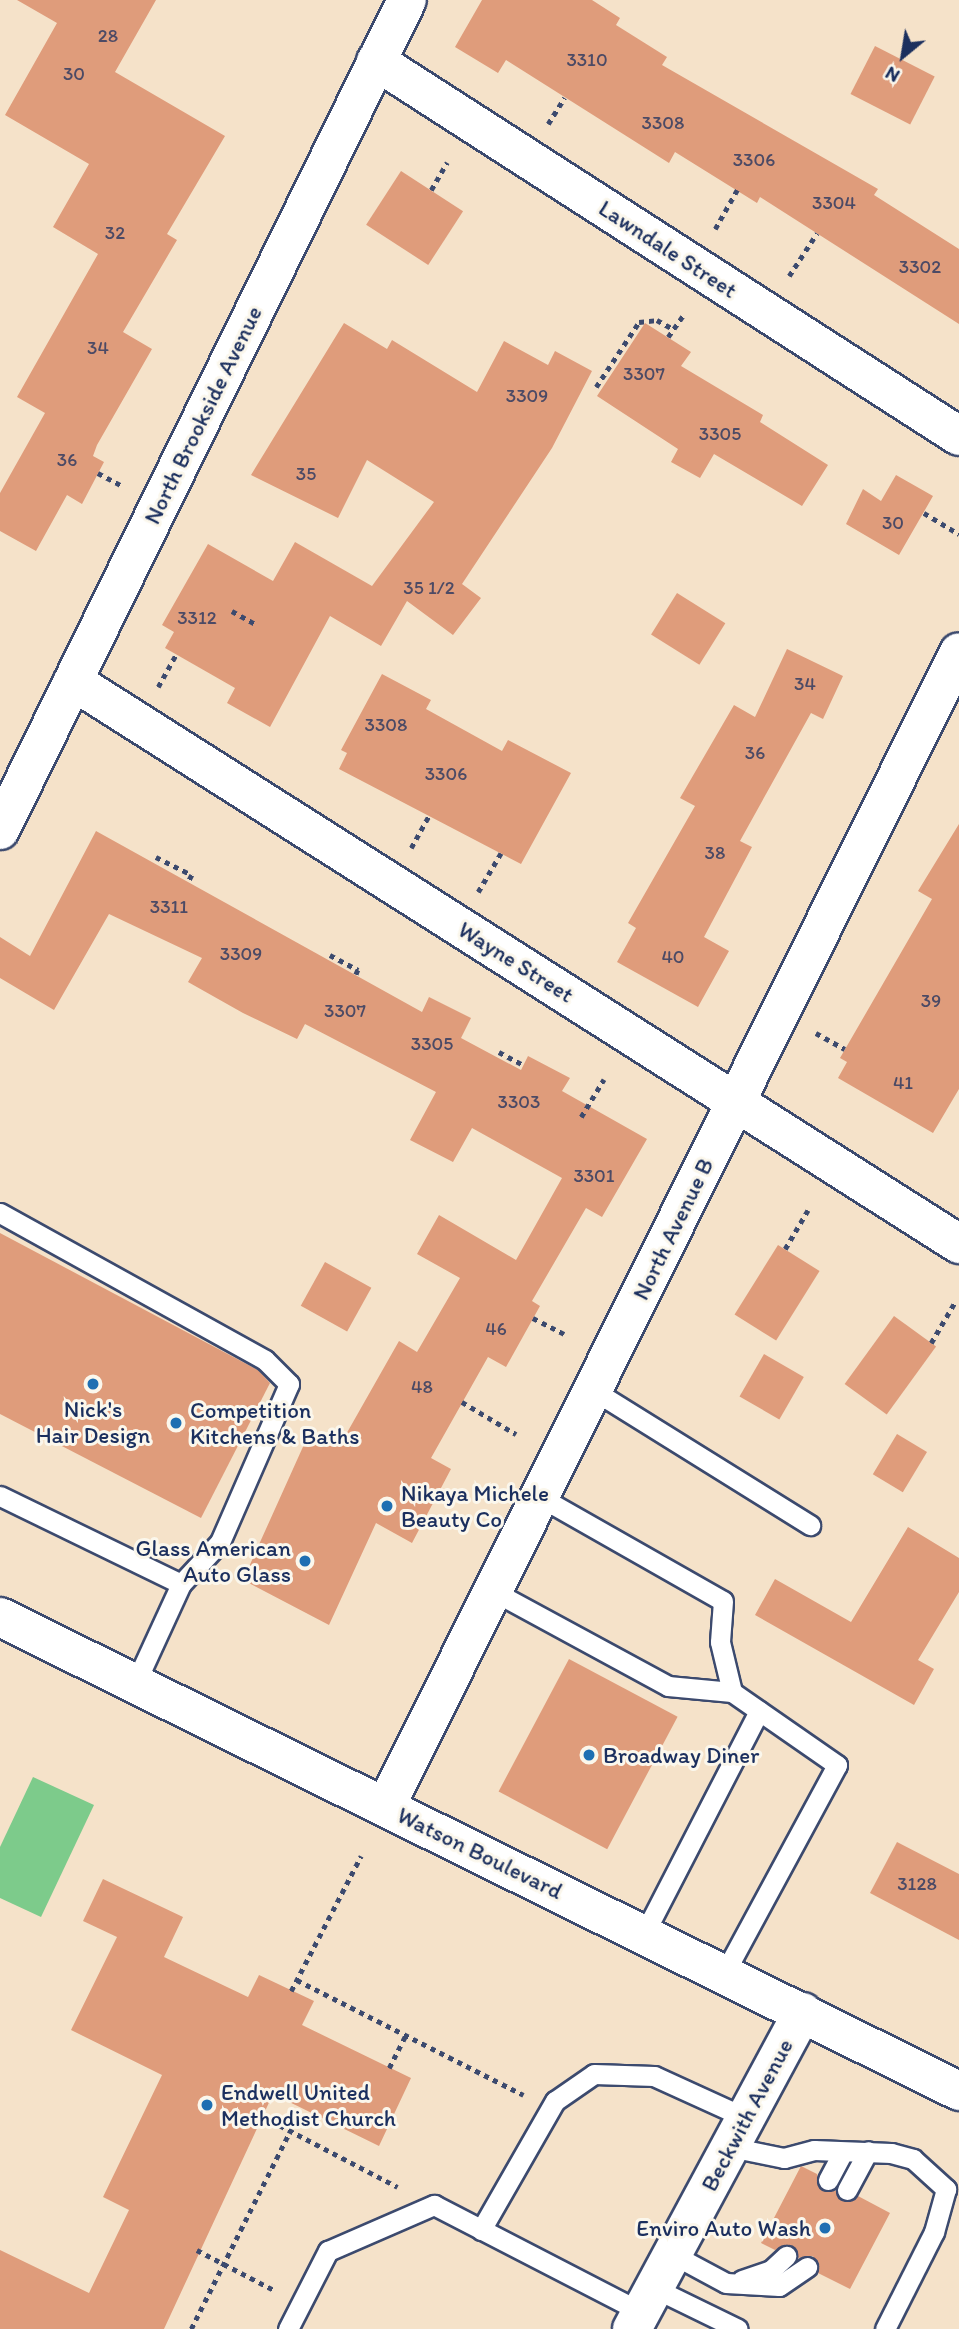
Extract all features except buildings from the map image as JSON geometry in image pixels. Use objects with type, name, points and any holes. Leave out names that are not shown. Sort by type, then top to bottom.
[{"type":"street","name":"North Brookside Avenue","points":[[0,830],[407,0]]},
{"type":"street","name":"Lawndale Street","points":[[376,61],[959,436]]},
{"type":"street","name":"North Avenue B","points":[[386,1806],[959,652]]},
{"type":"street","name":"Wayne Street","points":[[73,681],[959,1244]]},
{"type":"street","name":"Watson Boulevard","points":[[0,1617],[959,2091]]},
{"type":"street","name":"Beckwith Avenue","points":[[642,2310],[803,2012]]},
{"type":"lane","points":[[0,1213],[265,1360],[289,1384],[220,1542],[181,1584],[135,1684]]},
{"type":"lane","points":[[593,1390],[810,1525]]},
{"type":"lane","points":[[0,1496],[181,1584]]},
{"type":"lane","points":[[540,1497],[723,1601],[720,1642],[732,1692]]},
{"type":"lane","points":[[493,1591],[668,1686],[732,1692],[837,1765],[724,1974]]},
{"type":"lane","points":[[644,1934],[759,1711]]},
{"type":"lane","points":[[481,2230],[551,2108],[571,2086],[619,2071],[685,2087],[738,2132],[758,2157],[869,2151],[913,2159],[946,2189],[934,2232],[885,2329]]},
{"type":"lane","points":[[847,2190],[869,2151]]},
{"type":"lane","points":[[828,2180],[842,2154]]},
{"type":"lane","points":[[288,2329],[328,2250],[434,2205],[642,2310],[738,2329]]},
{"type":"lane","points":[[672,2254],[734,2283],[779,2286],[807,2267]]},
{"type":"lane","points":[[734,2283],[771,2270],[786,2256]]},
{"type":"path","points":[[548,125],[564,98]]},
{"type":"path","points":[[430,190],[447,162]]},
{"type":"path","points":[[714,231],[737,190]]},
{"type":"path","points":[[787,278],[817,233]]},
{"type":"path","points":[[668,337],[685,313]]},
{"type":"path","points":[[596,387],[639,321],[657,320],[673,330]]},
{"type":"path","points":[[923,513],[959,534]]},
{"type":"path","points":[[232,611],[255,624]]},
{"type":"path","points":[[155,692],[176,654]]},
{"type":"path","points":[[408,851],[429,815]]},
{"type":"path","points":[[477,894],[501,853]]},
{"type":"path","points":[[156,857],[192,875],[190,881]]},
{"type":"path","points":[[330,955],[358,970],[356,975]]},
{"type":"path","points":[[816,1033],[845,1049]]},
{"type":"path","points":[[499,1052],[523,1065]]},
{"type":"path","points":[[582,1116],[604,1079]]},
{"type":"path","points":[[785,1249],[808,1210]]},
{"type":"path","points":[[931,1343],[956,1302]]},
{"type":"path","points":[[533,1318],[564,1334]]},
{"type":"path","points":[[462,1402],[516,1434]]},
{"type":"path","points":[[291,1991],[361,1856]]},
{"type":"path","points":[[297,1980],[551,2108]]},
{"type":"path","points":[[389,2068],[406,2035]]},
{"type":"path","points":[[262,2116],[434,2205]]},
{"type":"path","points":[[191,2329],[290,2131]]},
{"type":"path","points":[[197,2250],[301,2304]]},
{"type":"green space","points":[[33,1777],[94,1805],[41,1917],[0,1898],[0,1847]]},
{"type":"place","name":"Nick's Hair Design","points":[[93,1384]]},
{"type":"place","name":"Competition Kitchens & Baths","points":[[176,1423]]},
{"type":"place","name":"Nikaya Michele Beauty Co","points":[[387,1506]]},
{"type":"place","name":"Glass American Auto Glass","points":[[305,1561]]},
{"type":"place","name":"Broadway Diner","points":[[589,1755]]},
{"type":"place","name":"Endwell United Methodist Church","points":[[207,2105]]},
{"type":"place","name":"Enviro Auto Wash","points":[[825,2228]]}]
